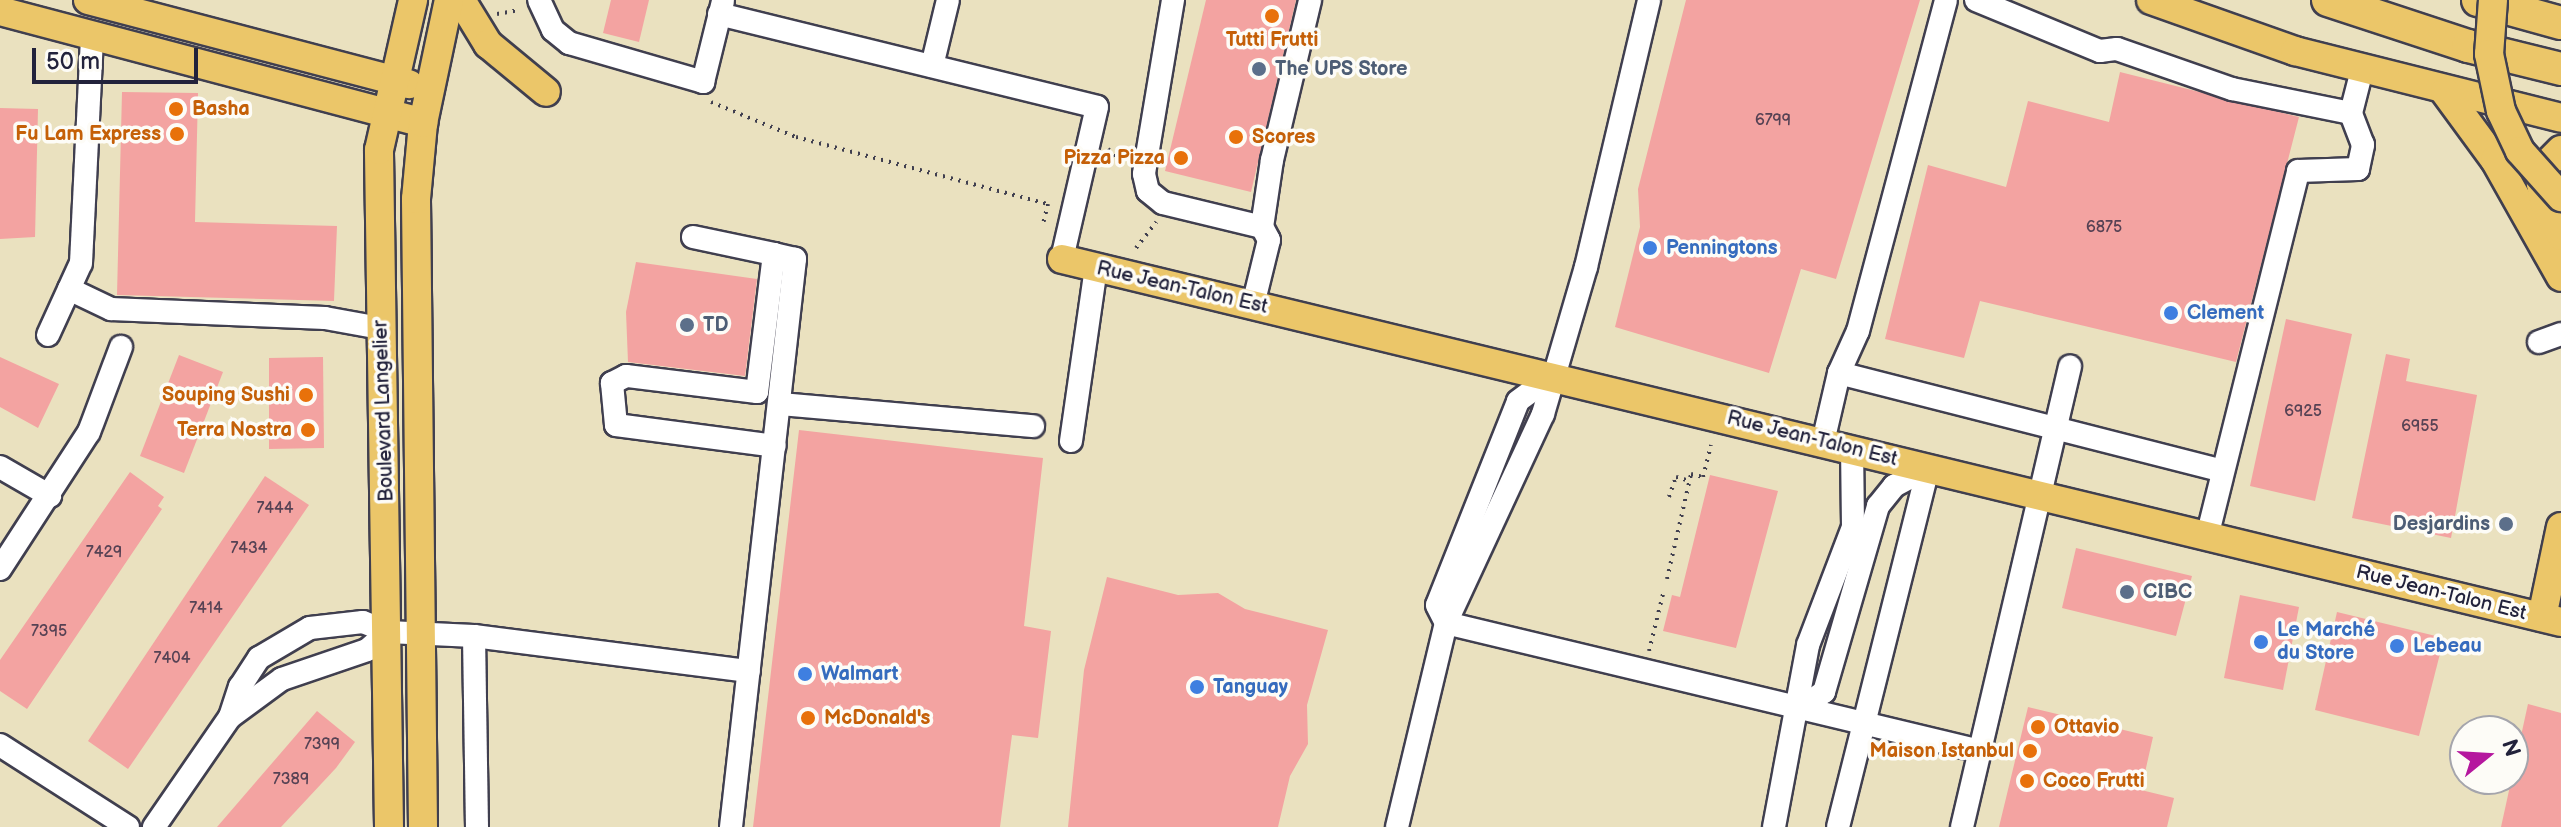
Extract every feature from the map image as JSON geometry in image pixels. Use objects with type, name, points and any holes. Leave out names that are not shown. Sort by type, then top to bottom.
[{"type":"highway","points":[[2328,0],[2444,39],[2561,69]]},
{"type":"highway","points":[[2478,0],[2561,23]]},
{"type":"main road","name":"Boulevard Langelier","points":[[389,827],[388,632],[380,328],[384,112],[413,0]]},
{"type":"main road","name":"Boulevard Langelier","points":[[423,827],[416,229],[423,123],[449,0]]},
{"type":"main road","points":[[2151,0],[2254,38],[2362,70],[2561,118]]},
{"type":"main road","points":[[2493,0],[2489,54],[2501,111],[2520,151],[2561,197]]},
{"type":"main road","points":[[96,1],[429,90]]},
{"type":"main road","points":[[472,8],[488,44],[546,92]]},
{"type":"main road","points":[[0,11],[423,123]]},
{"type":"main road","points":[[2445,92],[2495,160],[2561,277]]},
{"type":"main road","points":[[2561,150],[2547,164],[2541,183],[2544,202],[2561,236]]},
{"type":"main road","name":"Rue Jean-Talon Est","points":[[1062,259],[2551,620]]},
{"type":"main road","points":[[2551,620],[2561,527]]},
{"type":"street","points":[[932,66],[948,0]]},
{"type":"street","points":[[1173,0],[1144,174],[1148,191],[1163,203],[1262,227]]},
{"type":"street","points":[[1253,305],[1269,240],[1262,227],[1310,0]]},
{"type":"street","points":[[1397,827],[1446,623],[1437,605],[1518,401],[1552,376],[1586,267],[1649,0]]},
{"type":"street","points":[[1823,442],[1839,373],[1858,331],[1946,0]]},
{"type":"street","points":[[1976,0],[2100,51],[2117,49],[2232,89],[2351,113]]},
{"type":"street","points":[[534,4],[553,30],[569,43],[703,82],[721,7],[932,66],[1097,107],[1062,259]]},
{"type":"street","points":[[48,335],[81,263],[92,36]]},
{"type":"street","points":[[2207,537],[2298,171],[2358,169],[2363,145],[2351,113],[2362,70]]},
{"type":"street","points":[[693,237],[795,259],[731,827]]},
{"type":"street","points":[[774,254],[757,392],[626,376],[612,383],[611,397],[616,425],[775,446]]},
{"type":"street","points":[[1071,441],[1096,268]]},
{"type":"street","points":[[69,289],[111,309],[325,318],[380,328]]},
{"type":"street","points":[[2539,342],[2561,334]]},
{"type":"street","points":[[0,569],[89,432],[121,347]]},
{"type":"street","points":[[1962,827],[2070,366]]},
{"type":"street","points":[[1839,373],[2223,471]]},
{"type":"street","points":[[780,404],[1033,426]]},
{"type":"street","points":[[1774,827],[1800,708],[1808,645],[1853,527],[1852,449]]},
{"type":"street","points":[[0,467],[50,496]]},
{"type":"street","points":[[1800,708],[1824,692],[1878,506],[1894,486],[1928,468]]},
{"type":"street","points":[[1838,827],[1928,468]]},
{"type":"street","points":[[154,827],[230,717],[240,687],[259,658],[285,639],[310,628],[347,621],[388,632],[474,636],[749,671]]},
{"type":"street","points":[[1446,623],[1980,751]]},
{"type":"street","points":[[230,717],[282,679],[367,650],[388,632]]},
{"type":"street","points":[[474,636],[477,827]]},
{"type":"street","points":[[0,745],[128,827]]},
{"type":"path","points":[[472,8],[534,4]]},
{"type":"path","points":[[700,98],[796,137],[1048,204],[1043,224]]},
{"type":"path","points":[[1089,142],[1107,147],[1129,169],[1144,174]]},
{"type":"path","points":[[1136,248],[1154,226]]},
{"type":"path","points":[[1667,579],[1691,474],[1703,477],[1711,445]]},
{"type":"path","points":[[1669,497],[1676,477],[1690,481]]},
{"type":"path","points":[[1649,653],[1663,594]]},
{"type":"building","points":[[611,0],[649,0],[639,42],[603,33]]},
{"type":"building","points":[[1206,0],[1296,0],[1251,192],[1165,171]]},
{"type":"building","points":[[1686,0],[1920,0],[1836,279],[1801,269],[1769,373],[1615,327],[1640,227],[1638,189]]},
{"type":"building","points":[[2120,72],[2299,117],[2236,362],[1980,301],[1964,358],[1885,339],[1928,165],[2006,187],[2028,101],[2109,122]]},
{"type":"building","points":[[122,92],[198,93],[195,222],[337,226],[334,301],[117,295]]},
{"type":"building","points":[[0,108],[38,109],[35,237],[0,239]]},
{"type":"building","points":[[636,262],[757,279],[745,376],[628,362],[626,312]]},
{"type":"building","points":[[2286,319],[2352,334],[2315,501],[2250,486]]},
{"type":"building","points":[[2386,354],[2410,359],[2406,381],[2477,395],[2451,538],[2352,518]]},
{"type":"building","points":[[179,355],[223,372],[184,473],[140,456]]},
{"type":"building","points":[[0,357],[59,384],[38,428],[0,407]]},
{"type":"building","points":[[323,357],[324,448],[269,449],[269,358]]},
{"type":"building","points":[[799,430],[1043,458],[1024,626],[1051,631],[1038,738],[1012,735],[1000,827],[753,827]]},
{"type":"building","points":[[130,472],[164,497],[158,506],[162,509],[27,709],[0,691],[0,660]]},
{"type":"building","points":[[1710,475],[1778,491],[1736,648],[1663,631],[1672,595],[1680,597]]},
{"type":"building","points":[[265,476],[309,505],[128,769],[88,741]]},
{"type":"building","name":"CIBC","points":[[2076,548],[2192,576],[2176,636],[2062,608]]},
{"type":"building","name":"Tanguay","points":[[1107,577],[1178,595],[1218,593],[1245,609],[1328,630],[1307,705],[1308,744],[1290,776],[1278,827],[1068,827],[1084,670]]},
{"type":"building","name":"Le Marché du Store","points":[[2240,595],[2299,607],[2283,690],[2224,678]]},
{"type":"building","points":[[2337,612],[2444,638],[2419,736],[2315,710]]},
{"type":"building","points":[[2528,704],[2561,713],[2561,827],[2501,827],[2508,795],[2529,795],[2529,715],[2526,715]]},
{"type":"building","points":[[2028,707],[2153,737],[2141,790],[2174,798],[2167,827],[1999,827]]},
{"type":"building","points":[[317,711],[355,742],[336,768],[281,827],[217,827]]},
{"type":"place","name":"Tutti Frutti","points":[[1272,16]]},
{"type":"place","name":"The UPS Store","points":[[1259,69]]},
{"type":"place","name":"Basha","points":[[176,109]]},
{"type":"place","name":"Fu Lam Express","points":[[177,134]]},
{"type":"place","name":"Scores","points":[[1236,137]]},
{"type":"place","name":"Pizza Pizza","points":[[1181,158]]},
{"type":"place","name":"Penningtons","points":[[1650,248]]},
{"type":"place","name":"Clement","points":[[2171,313]]},
{"type":"place","name":"TD","points":[[687,325]]},
{"type":"place","name":"Souping Sushi","points":[[306,395]]},
{"type":"place","name":"Terra Nostra","points":[[308,430]]},
{"type":"place","name":"Desjardins","points":[[2506,524]]},
{"type":"place","name":"CIBC","points":[[2127,592]]},
{"type":"place","name":"Le Marché du Store","points":[[2261,642]]},
{"type":"place","name":"Lebeau","points":[[2397,646]]},
{"type":"place","name":"Walmart","points":[[805,674]]},
{"type":"place","name":"Tanguay","points":[[1197,687]]},
{"type":"place","name":"McDonald's","points":[[808,718]]},
{"type":"place","name":"Ottavio","points":[[2038,727]]},
{"type":"place","name":"Maison Istanbul","points":[[2030,751]]},
{"type":"place","name":"Coco Frutti","points":[[2027,781]]}]
